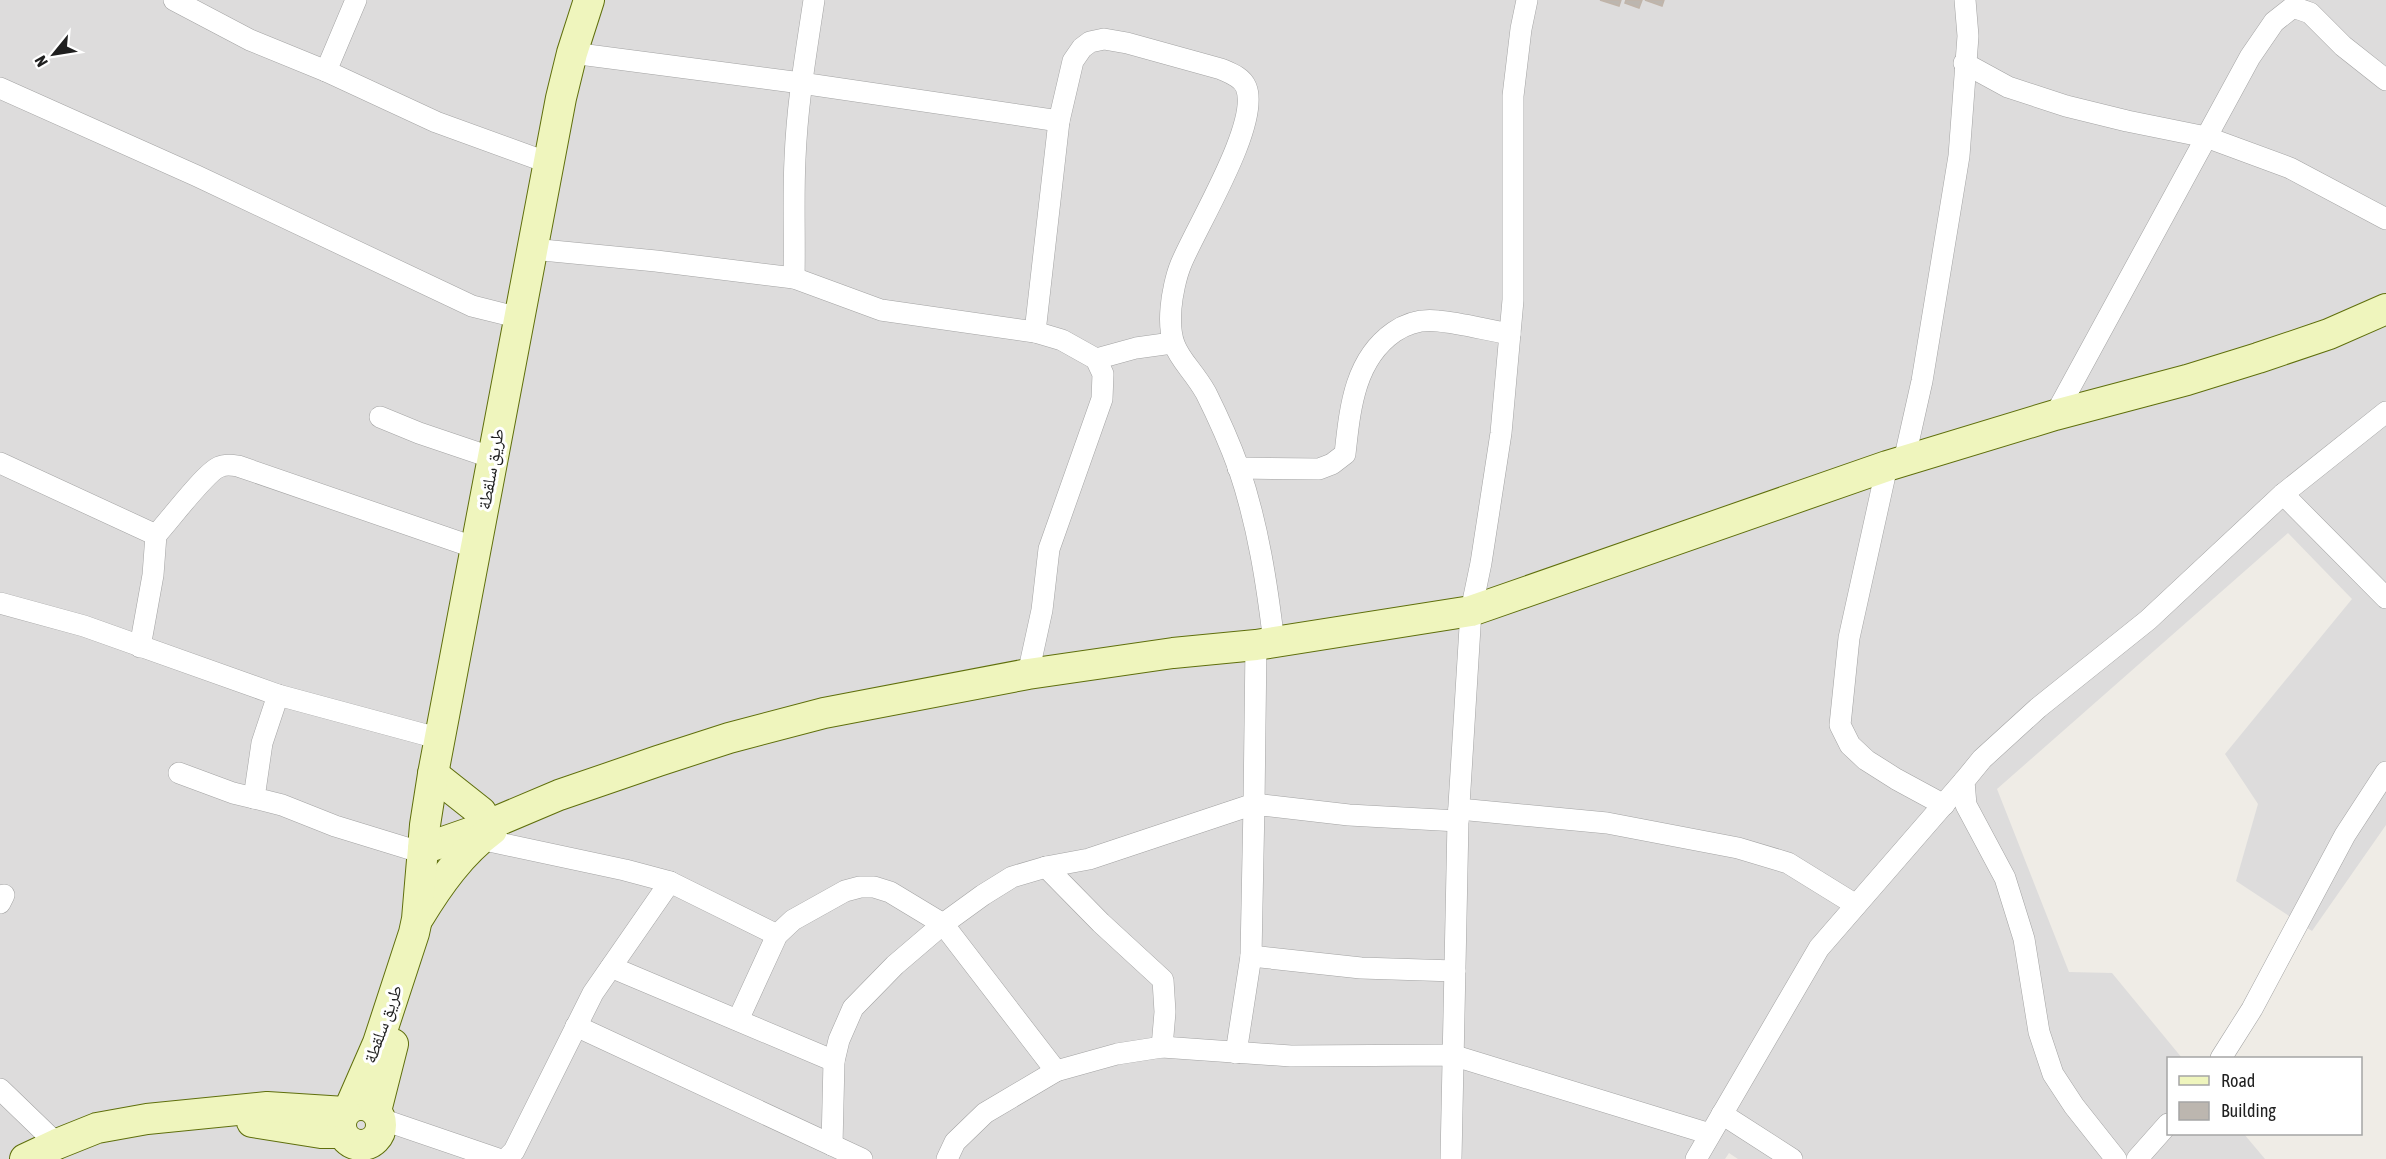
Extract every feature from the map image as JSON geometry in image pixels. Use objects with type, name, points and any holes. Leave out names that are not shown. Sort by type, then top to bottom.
[{"type":"street","points":[[174,0],[250,40],[326,71],[436,122],[549,163]]},
{"type":"street","points":[[326,71],[356,0]]},
{"type":"street","name":"طريق سلقطة","points":[[357,1132],[397,1028],[414,930],[433,774],[549,163],[572,53],[589,0]]},
{"type":"street","points":[[794,278],[795,160],[801,83],[814,0]]},
{"type":"street","points":[[1451,1159],[1458,815],[1471,611],[1481,563],[1501,433],[1513,300],[1513,96],[1527,0]]},
{"type":"street","points":[[1944,805],[1866,760],[1850,745],[1840,724],[1849,638],[1867,549],[1922,381],[1959,156],[1964,63],[1968,36],[1965,0]]},
{"type":"street","points":[[2055,415],[2250,57],[2274,22],[2293,7],[2310,13],[2343,46],[2386,80]]},
{"type":"street","points":[[1035,332],[1059,121],[1073,61],[1082,48],[1090,42],[1104,39],[1127,43],[1221,69],[1234,75],[1245,86],[1249,101],[1246,115],[1229,169],[1202,218],[1180,266],[1171,308],[1172,343],[1205,393],[1238,468],[1262,554],[1265,644],[1254,804],[1251,956],[1236,1053]]},
{"type":"street","points":[[572,53],[801,83],[1059,121]]},
{"type":"street","points":[[1964,63],[2008,87],[2127,121],[2206,137],[2290,168],[2386,219]]},
{"type":"street","points":[[0,88],[197,176],[472,306],[520,318]]},
{"type":"street","points":[[532,249],[794,278],[880,309],[1035,332],[1062,340],[1096,359],[1103,374],[1102,399],[1049,549],[1042,610],[1028,674]]},
{"type":"street","points":[[414,930],[480,826],[558,795],[729,738],[824,713],[1028,674],[1173,653],[1265,644],[1471,611],[1896,463],[2055,415],[2187,380],[2258,358],[2329,334],[2386,309]]},
{"type":"street","points":[[1238,468],[1319,469],[1332,464],[1345,454],[1348,427],[1359,376],[1370,354],[1386,337],[1406,324],[1436,321],[1510,334]]},
{"type":"street","points":[[1096,359],[1136,348],[1172,343]]},
{"type":"street","points":[[1696,1159],[1819,948],[1982,759],[2038,708],[2148,620],[2283,494],[2386,412]]},
{"type":"street","points":[[380,417],[493,458]]},
{"type":"street","points":[[0,463],[156,535]]},
{"type":"street","points":[[140,647],[153,575],[156,535],[215,469],[228,465],[238,466],[476,548]]},
{"type":"street","points":[[2283,494],[2386,598]]},
{"type":"street","points":[[0,603],[84,626],[278,695],[441,739]]},
{"type":"street","points":[[254,798],[262,743],[278,695]]},
{"type":"street","points":[[2222,1057],[2252,1009],[2345,835],[2386,772]]},
{"type":"street","points":[[179,773],[233,793],[282,805],[335,826],[424,842],[512,816],[558,795]]},
{"type":"street","points":[[433,774],[480,826],[670,882],[777,935]]},
{"type":"street","points":[[1964,781],[1966,805],[2006,878],[2024,939],[2039,1032],[2053,1074],[2074,1107],[2116,1159]]},
{"type":"street","points":[[832,1145],[834,1061],[839,1040],[853,1008],[895,965],[943,924],[1012,877],[1046,867],[1089,860],[1254,804],[1349,815],[1458,815],[1607,823],[1738,848],[1788,863],[1856,905]]},
{"type":"street","points":[[424,842],[512,816]]},
{"type":"street","points":[[1046,867],[1101,923],[1163,980],[1165,1012],[1162,1047]]},
{"type":"street","points":[[25,1159],[97,1128],[147,1119],[202,1114],[321,1133],[357,1132],[506,1159],[593,993],[670,882]]},
{"type":"street","points":[[738,1020],[777,935],[793,920],[845,891],[860,887],[874,887],[890,892],[943,924],[1056,1071]]},
{"type":"street","points":[[1251,956],[1361,968],[1455,971]]},
{"type":"street","points":[[611,967],[834,1061]]},
{"type":"street","points":[[576,1026],[862,1159]]},
{"type":"street","points":[[947,1159],[956,1142],[985,1113],[1056,1071],[1117,1054],[1162,1047],[1291,1056],[1452,1055],[1710,1134]]},
{"type":"street","points":[[0,1089],[57,1144]]},
{"type":"street","points":[[1722,1114],[1792,1159]]},
{"type":"street","points":[[2137,1159],[2167,1126]]},
{"type":"shaded area","points":[[0,0],[2386,0],[2386,825],[2312,931],[2236,881],[2258,804],[2225,754],[2352,599],[2288,533],[1997,789],[2069,972],[2112,973],[2181,1057],[2167,1057],[2167,1135],[2245,1135],[2265,1159],[1738,1159],[1729,1153],[1725,1159],[0,1159]]},
{"type":"building","points":[[1600,0],[1621,0],[1619,6]]},
{"type":"building","points":[[1626,0],[1642,0],[1639,8],[1625,3]]},
{"type":"building","points":[[1645,0],[1664,0],[1662,6]]}]
